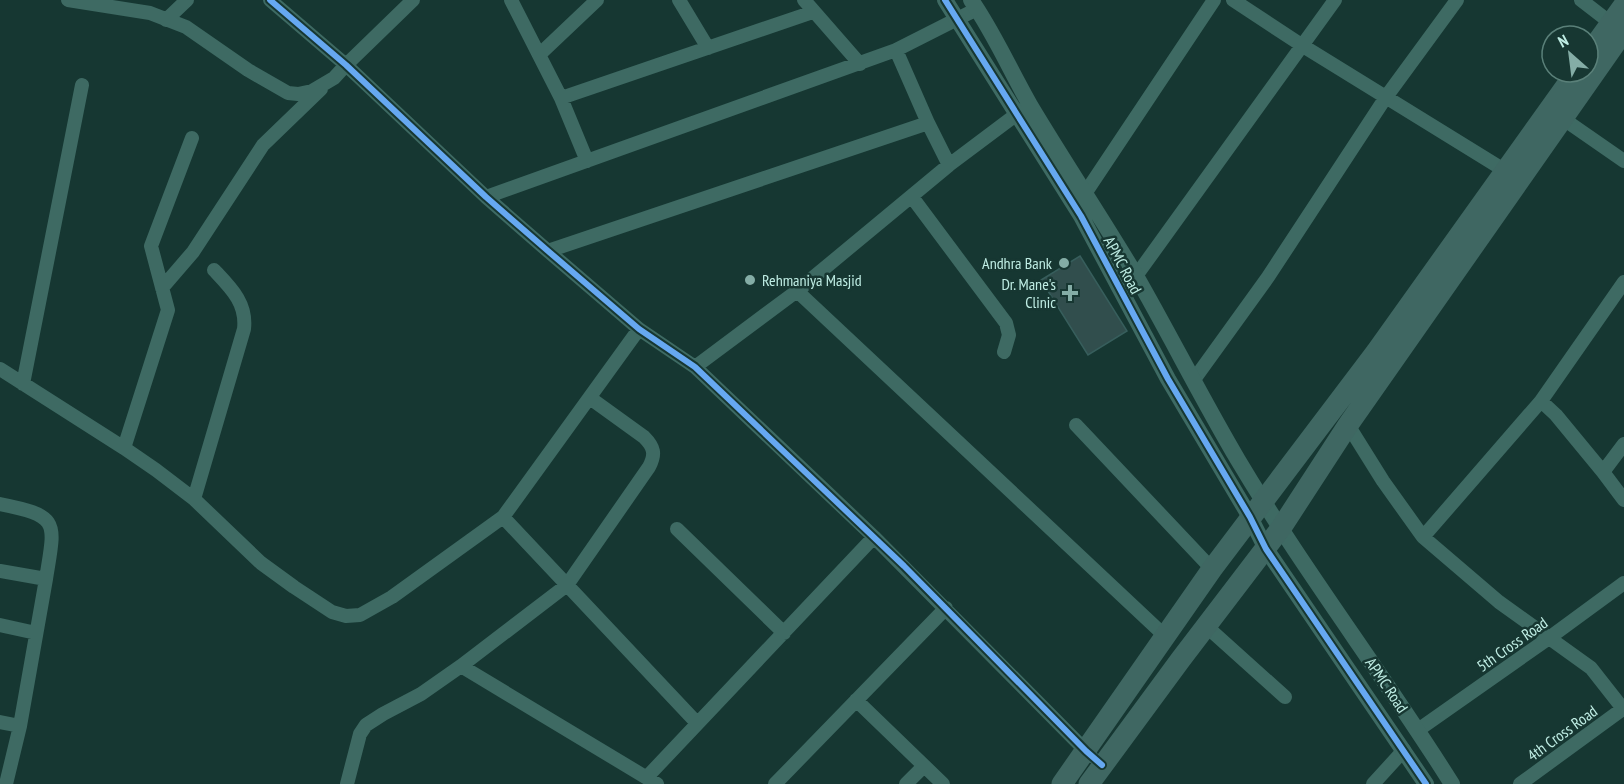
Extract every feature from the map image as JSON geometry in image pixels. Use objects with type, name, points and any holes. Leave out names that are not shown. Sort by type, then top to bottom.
[{"type":"main road","points":[[1600,44],[1621,26]]},
{"type":"main road","points":[[1089,784],[1281,528],[1348,426],[1562,118],[1621,26]]},
{"type":"main road","points":[[1062,784],[1212,569],[1376,352],[1567,84]]},
{"type":"street","points":[[68,0],[150,13],[186,27],[248,70],[288,93],[298,94],[325,86]]},
{"type":"street","points":[[166,20],[187,0]]},
{"type":"street","points":[[270,0],[346,64],[486,197],[548,251],[639,329],[696,367],[874,537],[1102,765]]},
{"type":"street","points":[[162,288],[193,252],[263,145],[413,0]]},
{"type":"street","points":[[511,0],[561,98],[587,161]]},
{"type":"street","points":[[540,54],[597,0]]},
{"type":"street","points":[[680,0],[708,48]]},
{"type":"street","points":[[804,0],[860,64]]},
{"type":"street","name":"APMC Road","points":[[945,0],[1086,192],[1136,276],[1240,462],[1281,528],[1452,784]]},
{"type":"street","points":[[1086,192],[1214,0]]},
{"type":"street","points":[[1233,0],[1504,170]]},
{"type":"street","points":[[1136,276],[1335,0]]},
{"type":"street","points":[[1193,381],[1268,277],[1386,97],[1457,0]]},
{"type":"street","points":[[1581,0],[1621,26]]},
{"type":"street","points":[[486,197],[896,50],[958,18],[974,4]]},
{"type":"street","name":"APMC Road","points":[[974,4],[1023,109],[1168,380],[1250,517],[1266,549],[1426,784]]},
{"type":"street","points":[[561,98],[813,12]]},
{"type":"street","points":[[896,50],[949,165]]},
{"type":"street","points":[[23,384],[82,85]]},
{"type":"street","points":[[696,367],[797,291],[949,165],[1023,109]]},
{"type":"street","points":[[1562,118],[1624,161]]},
{"type":"street","points":[[548,251],[928,123]]},
{"type":"street","points":[[124,448],[168,310],[151,246],[192,138]]},
{"type":"street","points":[[912,197],[1006,323],[1009,335],[1004,352]]},
{"type":"street","points":[[194,499],[244,329],[245,318],[242,303],[214,270]]},
{"type":"street","points":[[1424,537],[1541,401],[1624,282]]},
{"type":"street","points":[[797,291],[1165,636]]},
{"type":"street","points":[[0,369],[124,448],[194,499],[261,562],[294,587],[332,612],[346,616],[360,615],[392,597],[503,518],[639,329]]},
{"type":"street","points":[[347,784],[360,734],[366,725],[421,694],[567,585],[654,459],[653,448],[644,436],[590,398]]},
{"type":"street","points":[[1541,401],[1556,415],[1624,500]]},
{"type":"street","points":[[1077,424],[1212,569]]},
{"type":"street","points":[[1348,426],[1383,481],[1424,537],[1499,603],[1591,668],[1624,709]]},
{"type":"street","points":[[1603,472],[1624,444]]},
{"type":"street","points":[[0,504],[32,510],[42,515],[52,529],[46,579],[20,726],[6,784]]},
{"type":"street","points":[[503,518],[696,722]]},
{"type":"street","points":[[677,529],[784,633]]},
{"type":"street","points":[[461,666],[652,780],[696,722],[874,537]]},
{"type":"street","points":[[0,571],[46,579]]},
{"type":"street","name":"5th Cross Road","points":[[1418,730],[1624,582]]},
{"type":"street","points":[[776,784],[946,608]]},
{"type":"street","points":[[0,625],[36,633]]},
{"type":"street","points":[[1206,626],[1285,697]]},
{"type":"street","points":[[856,700],[943,784]]},
{"type":"street","name":"4th Cross Road","points":[[1520,784],[1624,709]]},
{"type":"street","points":[[0,722],[20,726]]},
{"type":"street","points":[[1373,784],[1404,750]]},
{"type":"street","points":[[906,784],[924,765]]},
{"type":"building","points":[[1080,256],[1127,331],[1088,355],[1041,280]]},
{"type":"cycle path","points":[[270,0],[346,65],[486,197],[548,251],[639,329],[695,367],[904,566],[1102,765]]},
{"type":"cycle path","points":[[945,0],[1081,216],[1168,379],[1250,517],[1266,549],[1426,784]]},
{"type":"place","name":"Andhra Bank","points":[[1064,263]]},
{"type":"place","name":"Rehmaniya Masjid","points":[[750,280]]},
{"type":"place","name":"Dr. Mane's Clinic","points":[[1070,293]]}]
